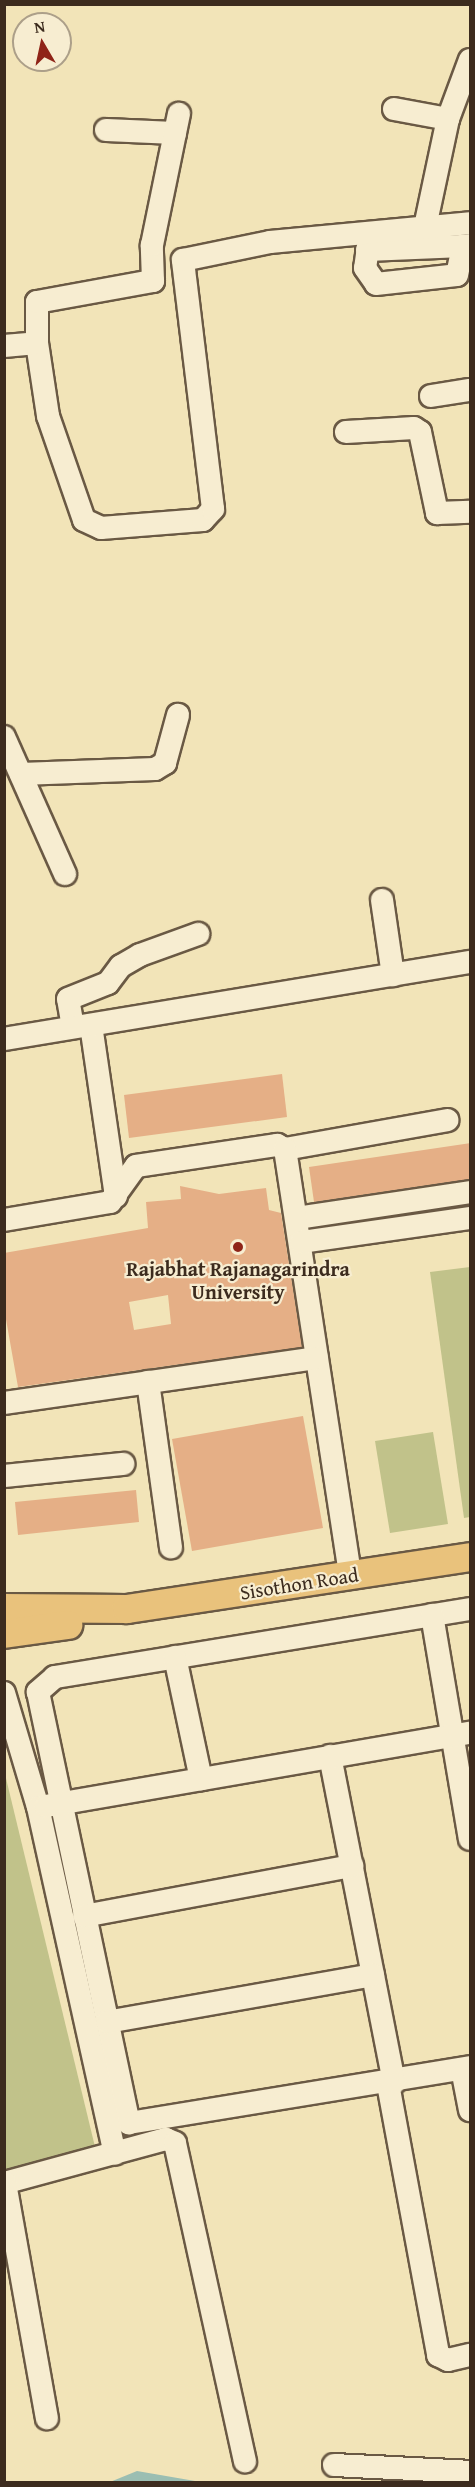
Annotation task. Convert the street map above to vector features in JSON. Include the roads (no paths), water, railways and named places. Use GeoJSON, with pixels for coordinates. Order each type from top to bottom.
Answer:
{"type":"FeatureCollection","features":[{"type":"Feature","properties":{"kind":"main road","name":"Sisothon Road"},"geometry":{"type":"LineString","coordinates":[[4,1608],[127,1609],[471,1557]]}},
{"type":"Feature","properties":{"kind":"main road","name":"Sisothon Road"},"geometry":{"type":"LineString","coordinates":[[4,1634],[103,1621],[127,1609]]}},
{"type":"Feature","properties":{"kind":"street"},"geometry":{"type":"LineString","coordinates":[[425,227],[448,119],[471,60]]}},
{"type":"Feature","properties":{"kind":"street"},"geometry":{"type":"LineString","coordinates":[[394,109],[448,119]]}},
{"type":"Feature","properties":{"kind":"street"},"geometry":{"type":"LineString","coordinates":[[106,130],[177,123],[151,265],[153,281],[148,285],[37,302],[37,343],[48,416],[84,520],[101,528],[212,517],[183,260]]}},
{"type":"Feature","properties":{"kind":"street"},"geometry":{"type":"LineString","coordinates":[[369,242],[425,227],[471,223]]}},
{"type":"Feature","properties":{"kind":"street"},"geometry":{"type":"LineString","coordinates":[[151,265],[270,242],[369,242],[467,246],[457,275],[376,284],[367,274],[369,242]]}},
{"type":"Feature","properties":{"kind":"street"},"geometry":{"type":"LineString","coordinates":[[4,346],[37,343]]}},
{"type":"Feature","properties":{"kind":"street"},"geometry":{"type":"LineString","coordinates":[[431,396],[471,390]]}},
{"type":"Feature","properties":{"kind":"street"},"geometry":{"type":"LineString","coordinates":[[346,432],[414,428],[420,432],[437,513],[471,512]]}},
{"type":"Feature","properties":{"kind":"street"},"geometry":{"type":"LineString","coordinates":[[21,774],[155,769],[165,763],[178,715]]}},
{"type":"Feature","properties":{"kind":"street"},"geometry":{"type":"LineString","coordinates":[[4,737],[65,874]]}},
{"type":"Feature","properties":{"kind":"street"},"geometry":{"type":"LineString","coordinates":[[382,900],[393,975]]}},
{"type":"Feature","properties":{"kind":"street"},"geometry":{"type":"LineString","coordinates":[[117,1197],[82,1026],[68,999],[108,983],[121,966],[140,955],[198,934]]}},
{"type":"Feature","properties":{"kind":"street"},"geometry":{"type":"LineString","coordinates":[[4,1039],[471,962]]}},
{"type":"Feature","properties":{"kind":"street"},"geometry":{"type":"LineString","coordinates":[[117,1197],[124,1176],[136,1166],[277,1145],[285,1149],[447,1120]]}},
{"type":"Feature","properties":{"kind":"street"},"geometry":{"type":"LineString","coordinates":[[285,1149],[350,1575]]}},
{"type":"Feature","properties":{"kind":"street"},"geometry":{"type":"LineString","coordinates":[[297,1218],[471,1192]]}},
{"type":"Feature","properties":{"kind":"street"},"geometry":{"type":"LineString","coordinates":[[4,1220],[117,1197]]}},
{"type":"Feature","properties":{"kind":"street"},"geometry":{"type":"LineString","coordinates":[[301,1242],[471,1218]]}},
{"type":"Feature","properties":{"kind":"street"},"geometry":{"type":"LineString","coordinates":[[4,1403],[317,1358]]}},
{"type":"Feature","properties":{"kind":"street"},"geometry":{"type":"LineString","coordinates":[[148,1382],[171,1547]]}},
{"type":"Feature","properties":{"kind":"street"},"geometry":{"type":"LineString","coordinates":[[4,1476],[123,1464]]}},
{"type":"Feature","properties":{"kind":"street"},"geometry":{"type":"LineString","coordinates":[[115,2154],[49,1805],[41,1717],[41,1686],[55,1677],[471,1609]]}},
{"type":"Feature","properties":{"kind":"street"},"geometry":{"type":"LineString","coordinates":[[432,1616],[462,1734],[471,1839]]}},
{"type":"Feature","properties":{"kind":"street"},"geometry":{"type":"LineString","coordinates":[[175,1658],[201,1779]]}},
{"type":"Feature","properties":{"kind":"street"},"geometry":{"type":"LineString","coordinates":[[4,1693],[49,1805],[84,1916],[129,2123],[391,2084],[466,2068],[471,2110]]}},
{"type":"Feature","properties":{"kind":"street"},"geometry":{"type":"LineString","coordinates":[[49,1805],[462,1734]]}},
{"type":"Feature","properties":{"kind":"street"},"geometry":{"type":"LineString","coordinates":[[330,1756],[373,1975],[438,2355],[448,2360],[471,2355]]}},
{"type":"Feature","properties":{"kind":"street"},"geometry":{"type":"LineString","coordinates":[[84,1916],[352,1866]]}},
{"type":"Feature","properties":{"kind":"street"},"geometry":{"type":"LineString","coordinates":[[107,2022],[373,1975]]}},
{"type":"Feature","properties":{"kind":"street"},"geometry":{"type":"LineString","coordinates":[[47,2418],[5,2183],[165,2139],[179,2151],[245,2461]]}},
{"type":"Feature","properties":{"kind":"street"},"geometry":{"type":"LineString","coordinates":[[334,2465],[471,2472]]}},
{"type":"Feature","properties":{"kind":"water"},"geometry":{"type":"Polygon","coordinates":[[[137,2471],[195,2481],[407,2482],[110,2482],[137,2471]]]}},
{"type":"Feature","properties":{"kind":"place","name":"Rajabhat Rajanagarindra University"},"geometry":{"type":"Point","coordinates":[238,1247]}}]}
